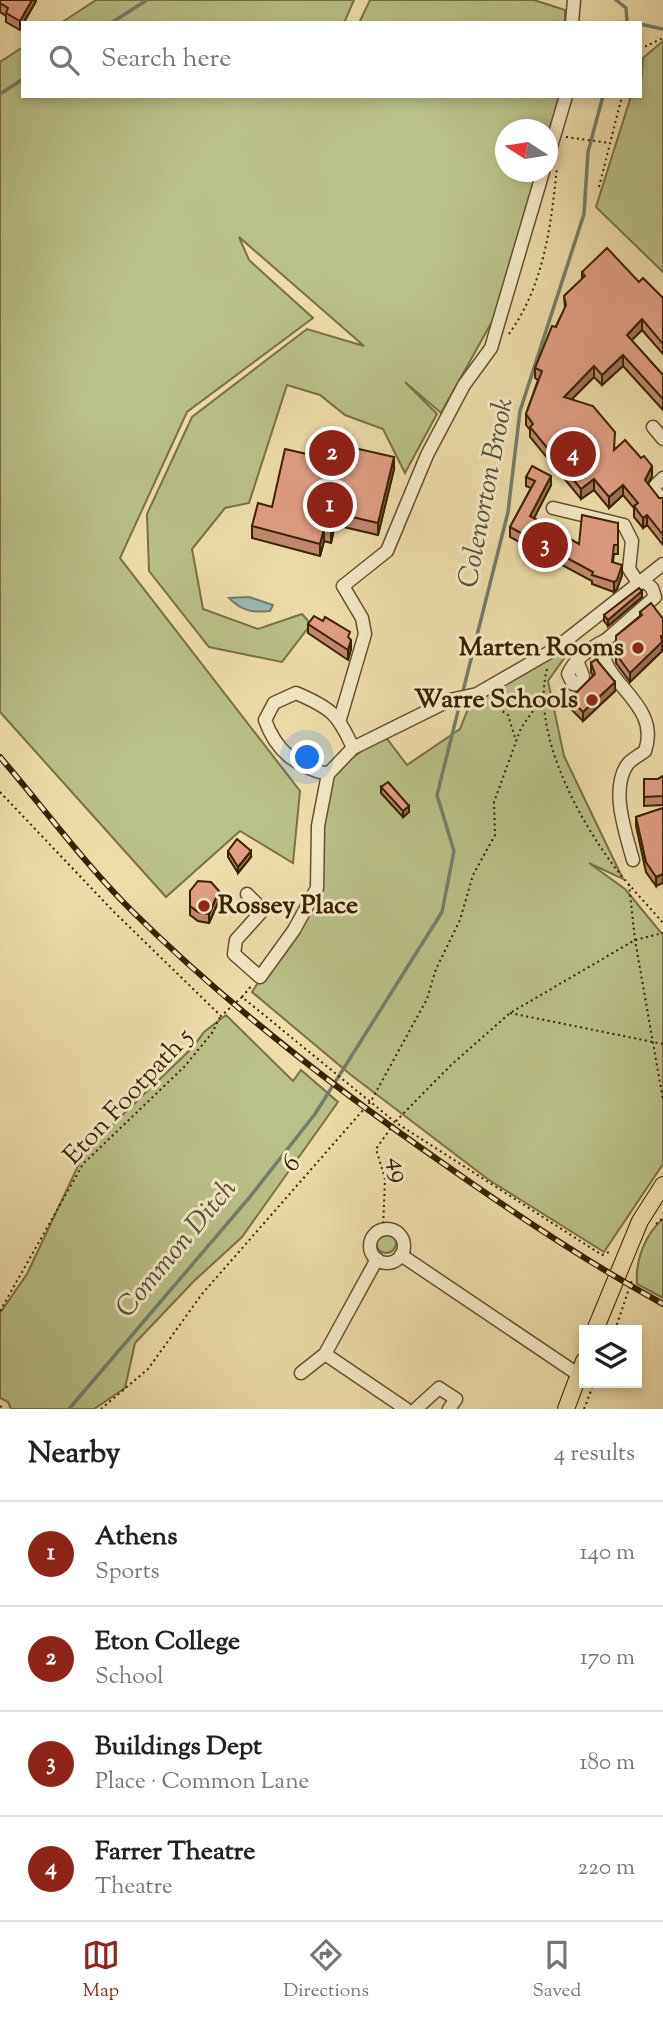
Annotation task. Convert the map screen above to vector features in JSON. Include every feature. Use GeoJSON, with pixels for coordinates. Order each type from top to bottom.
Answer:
{"type":"FeatureCollection","features":[{"type":"Feature","properties":{"kind":"main road"},"geometry":{"type":"LineString","coordinates":[[597,1325],[640,1221],[663,1185]]}},
{"type":"Feature","properties":{"kind":"main road"},"geometry":{"type":"LineString","coordinates":[[566,1409],[579,1376]]}},
{"type":"Feature","properties":{"kind":"street"},"geometry":{"type":"LineString","coordinates":[[572,21],[574,0]]}},
{"type":"Feature","properties":{"kind":"street"},"geometry":{"type":"LineString","coordinates":[[558,133],[566,98]]}},
{"type":"Feature","properties":{"kind":"street"},"geometry":{"type":"LineString","coordinates":[[340,719],[365,634],[362,618],[343,586],[387,551],[427,455],[464,385],[491,348],[540,182]]}},
{"type":"Feature","properties":{"kind":"street"},"geometry":{"type":"LineString","coordinates":[[653,427],[663,439]]}},
{"type":"Feature","properties":{"kind":"street"},"geometry":{"type":"LineString","coordinates":[[663,478],[653,488],[663,501]]}},
{"type":"Feature","properties":{"kind":"street"},"geometry":{"type":"LineString","coordinates":[[553,508],[624,525],[632,541],[629,573],[652,587],[655,597],[606,640],[594,645],[578,663]]}},
{"type":"Feature","properties":{"kind":"street"},"geometry":{"type":"LineString","coordinates":[[247,894],[263,910],[236,940],[234,954],[260,977],[294,930],[317,888],[318,826],[328,774],[353,748],[450,700],[477,694],[555,649],[663,564]]}},
{"type":"Feature","properties":{"kind":"street"},"geometry":{"type":"LineString","coordinates":[[606,640],[602,649],[604,664],[631,694],[644,715],[647,730],[645,751],[625,768],[621,789],[623,820],[633,860]]}},
{"type":"Feature","properties":{"kind":"street"},"geometry":{"type":"LineString","coordinates":[[328,774],[311,770],[291,760],[272,737],[265,720],[274,703],[296,693],[325,706],[340,719],[353,748]]}},
{"type":"Feature","properties":{"kind":"street"},"geometry":{"type":"LineString","coordinates":[[383,1229],[392,1229],[400,1235],[404,1243],[401,1255],[388,1262],[377,1259],[370,1243],[373,1236],[383,1229]]}},
{"type":"Feature","properties":{"kind":"street"},"geometry":{"type":"LineString","coordinates":[[401,1255],[579,1366]]}},
{"type":"Feature","properties":{"kind":"street"},"geometry":{"type":"LineString","coordinates":[[301,1373],[325,1354],[377,1259]]}},
{"type":"Feature","properties":{"kind":"street"},"geometry":{"type":"LineString","coordinates":[[325,1354],[406,1409]]}},
{"type":"Feature","properties":{"kind":"street"},"geometry":{"type":"LineString","coordinates":[[416,1409],[439,1388],[456,1399],[449,1409]]}},
{"type":"Feature","properties":{"kind":"path"},"geometry":{"type":"LineString","coordinates":[[642,48],[663,38]]}},
{"type":"Feature","properties":{"kind":"path"},"geometry":{"type":"LineString","coordinates":[[599,187],[622,98]]}},
{"type":"Feature","properties":{"kind":"path"},"geometry":{"type":"LineString","coordinates":[[566,129],[564,136],[610,144]]}},
{"type":"Feature","properties":{"kind":"path"},"geometry":{"type":"LineString","coordinates":[[546,244],[551,182]]}},
{"type":"Feature","properties":{"kind":"path"},"geometry":{"type":"LineString","coordinates":[[555,649],[546,672],[542,698],[552,746],[571,796],[613,865],[663,923]]}},
{"type":"Feature","properties":{"kind":"path"},"geometry":{"type":"LineString","coordinates":[[477,694],[508,715],[516,742]]}},
{"type":"Feature","properties":{"kind":"path","name":"6"},"geometry":{"type":"LineString","coordinates":[[101,1409],[148,1369],[202,1294],[371,1101],[427,999],[436,969],[460,920],[473,876],[495,835],[495,802],[521,728],[542,698]]}},
{"type":"Feature","properties":{"kind":"path"},"geometry":{"type":"LineString","coordinates":[[0,792],[114,912],[221,1016]]}},
{"type":"Feature","properties":{"kind":"path"},"geometry":{"type":"LineString","coordinates":[[629,883],[635,940],[663,1100]]}},
{"type":"Feature","properties":{"kind":"path"},"geometry":{"type":"LineString","coordinates":[[395,1122],[451,1065],[510,1013],[635,940],[663,933]]}},
{"type":"Feature","properties":{"kind":"path"},"geometry":{"type":"LineString","coordinates":[[260,977],[242,997],[395,1122],[602,1255],[611,1252],[617,1242]]}},
{"type":"Feature","properties":{"kind":"path","name":"Eton Footpath 5"},"geometry":{"type":"LineString","coordinates":[[0,1311],[83,1164],[185,1066],[212,1033],[221,1016],[242,997]]}},
{"type":"Feature","properties":{"kind":"path"},"geometry":{"type":"LineString","coordinates":[[510,1013],[663,1044]]}},
{"type":"Feature","properties":{"kind":"path","name":"49"},"geometry":{"type":"LineString","coordinates":[[383,1229],[385,1180],[376,1149],[395,1122]]}},
{"type":"Feature","properties":{"kind":"path"},"geometry":{"type":"LineString","coordinates":[[640,1221],[652,1227],[663,1218]]}},
{"type":"Feature","properties":{"kind":"path"},"geometry":{"type":"LineString","coordinates":[[584,1409],[592,1388]]}},
{"type":"Feature","properties":{"kind":"path"},"geometry":{"type":"LineString","coordinates":[[0,1406],[5,1409]]}},
{"type":"Feature","properties":{"kind":"green space"},"geometry":{"type":"Polygon","coordinates":[[[96,0],[354,0],[345,21],[64,21],[96,0]]]}},
{"type":"Feature","properties":{"kind":"green space"},"geometry":{"type":"Polygon","coordinates":[[[370,0],[534,0],[565,10],[565,21],[360,21],[370,0]]]}},
{"type":"Feature","properties":{"kind":"green space"},"geometry":{"type":"Polygon","coordinates":[[[663,41],[663,272],[596,207],[630,98],[642,98],[643,58],[663,41]]]}},
{"type":"Feature","properties":{"kind":"green space"},"geometry":{"type":"Polygon","coordinates":[[[21,48],[21,98],[558,98],[553,119],[495,119],[495,182],[534,182],[494,318],[441,413],[405,382],[437,414],[405,473],[383,429],[345,415],[320,395],[287,385],[249,503],[225,508],[192,549],[203,609],[258,629],[302,614],[311,624],[282,662],[209,647],[149,571],[147,514],[192,417],[307,329],[364,346],[239,237],[249,260],[313,318],[187,412],[120,558],[300,791],[293,863],[240,831],[166,897],[0,712],[0,62],[21,48]]]}},
{"type":"Feature","properties":{"kind":"green space"},"geometry":{"type":"Polygon","coordinates":[[[569,644],[570,650],[548,681],[564,756],[623,879],[589,863],[625,889],[663,935],[663,1164],[604,1252],[489,1180],[351,1075],[252,992],[317,892],[320,842],[332,779],[349,760],[384,735],[407,765],[460,729],[471,701],[569,644]]]}},
{"type":"Feature","properties":{"kind":"green space"},"geometry":{"type":"Polygon","coordinates":[[[226,1015],[293,1081],[301,1070],[338,1102],[242,1237],[194,1281],[135,1343],[125,1388],[94,1409],[11,1409],[8,1402],[0,1398],[0,1313],[27,1274],[85,1151],[193,1047],[204,1032],[226,1015]]]}},
{"type":"Feature","properties":{"kind":"green space"},"geometry":{"type":"Polygon","coordinates":[[[663,1219],[663,1298],[637,1284],[637,1275],[646,1240],[663,1219]]]}},
{"type":"Feature","properties":{"kind":"green space"},"geometry":{"type":"Polygon","coordinates":[[[386,1233],[393,1236],[396,1243],[393,1250],[386,1253],[379,1250],[376,1243],[379,1236],[386,1233]]]}},
{"type":"Feature","properties":{"kind":"water"},"geometry":{"type":"Polygon","coordinates":[[[249,597],[273,605],[270,611],[253,611],[238,606],[229,598],[249,597]]]}},
{"type":"Feature","properties":{"kind":"building"},"geometry":{"type":"Polygon","coordinates":[[[0,0],[32,0],[20,21],[6,13],[8,8],[0,3],[0,0]]]}},
{"type":"Feature","properties":{"kind":"building"},"geometry":{"type":"Polygon","coordinates":[[[607,248],[639,282],[643,278],[663,298],[663,344],[642,319],[627,335],[663,375],[663,399],[623,355],[602,375],[594,366],[564,397],[593,406],[615,432],[614,450],[625,440],[652,466],[645,480],[659,498],[663,498],[663,535],[647,515],[643,518],[634,506],[638,503],[623,485],[609,497],[594,479],[581,489],[530,427],[533,424],[526,414],[542,371],[535,368],[552,326],[556,327],[566,305],[564,296],[585,276],[582,272],[607,248]]]}},
{"type":"Feature","properties":{"kind":"building"},"geometry":{"type":"Polygon","coordinates":[[[350,447],[394,457],[378,523],[335,513],[331,531],[324,529],[320,544],[252,526],[258,503],[272,507],[285,449],[346,463],[350,447]]]}},
{"type":"Feature","properties":{"kind":"building"},"geometry":{"type":"Polygon","coordinates":[[[532,466],[551,476],[530,516],[579,544],[582,515],[618,523],[618,545],[614,545],[612,562],[622,565],[617,580],[614,582],[592,575],[593,572],[510,527],[535,481],[526,477],[532,466]]]}},
{"type":"Feature","properties":{"kind":"building"},"geometry":{"type":"Polygon","coordinates":[[[639,588],[642,591],[608,620],[604,615],[639,588]]]}},
{"type":"Feature","properties":{"kind":"building","name":"Marten Rooms"},"geometry":{"type":"Polygon","coordinates":[[[651,603],[663,619],[662,642],[630,673],[616,654],[616,636],[642,615],[640,612],[651,603]]]}},
{"type":"Feature","properties":{"kind":"building"},"geometry":{"type":"Polygon","coordinates":[[[314,616],[323,621],[325,617],[350,632],[348,650],[308,624],[314,616]]]}},
{"type":"Feature","properties":{"kind":"building"},"geometry":{"type":"Polygon","coordinates":[[[596,659],[615,682],[583,712],[570,699],[595,674],[591,663],[596,659]]]}},
{"type":"Feature","properties":{"kind":"building"},"geometry":{"type":"Polygon","coordinates":[[[663,776],[663,796],[644,797],[644,779],[658,779],[663,776]]]}},
{"type":"Feature","properties":{"kind":"building"},"geometry":{"type":"Polygon","coordinates":[[[388,782],[409,806],[403,811],[381,787],[388,782]]]}},
{"type":"Feature","properties":{"kind":"building"},"geometry":{"type":"Polygon","coordinates":[[[663,808],[663,874],[656,877],[646,862],[636,817],[663,808]]]}},
{"type":"Feature","properties":{"kind":"building"},"geometry":{"type":"Polygon","coordinates":[[[237,839],[251,851],[238,867],[228,851],[237,839]]]}},
{"type":"Feature","properties":{"kind":"building","name":"Rossey Place"},"geometry":{"type":"Polygon","coordinates":[[[198,881],[211,882],[219,891],[209,914],[198,912],[190,906],[190,891],[198,881]]]}},
{"type":"Feature","properties":{"kind":"waterway"},"geometry":{"type":"LineString","coordinates":[[114,21],[147,0]]}},
{"type":"Feature","properties":{"kind":"waterway"},"geometry":{"type":"LineString","coordinates":[[616,0],[626,8],[627,21]]}},
{"type":"Feature","properties":{"kind":"waterway","name":"Colenorton Brook"},"geometry":{"type":"LineString","coordinates":[[642,24],[663,29]]}},
{"type":"Feature","properties":{"kind":"waterway"},"geometry":{"type":"LineString","coordinates":[[0,94],[21,80]]}},
{"type":"Feature","properties":{"kind":"waterway","name":"Colenorton Brook"},"geometry":{"type":"LineString","coordinates":[[462,695],[508,512],[520,411],[584,214],[588,152],[602,98]]}},
{"type":"Feature","properties":{"kind":"waterway","name":"Colenorton Brook"},"geometry":{"type":"LineString","coordinates":[[69,1409],[249,1198],[315,1114],[442,912],[454,851],[437,795],[460,703]]}},
{"type":"Feature","properties":{"kind":"railway"},"geometry":{"type":"LineString","coordinates":[[0,757],[80,854],[131,910],[243,1012],[362,1105],[471,1183],[579,1254],[663,1304]]}},
{"type":"Feature","properties":{"kind":"place","name":"Eton College"},"geometry":{"type":"Point","coordinates":[332,453]}},
{"type":"Feature","properties":{"kind":"place","name":"Farrer Theatre"},"geometry":{"type":"Point","coordinates":[573,454]}},
{"type":"Feature","properties":{"kind":"place","name":"Athens"},"geometry":{"type":"Point","coordinates":[330,505]}},
{"type":"Feature","properties":{"kind":"place","name":"Buildings Dept"},"geometry":{"type":"Point","coordinates":[545,545]}},
{"type":"Feature","properties":{"kind":"place","name":"Marten Rooms"},"geometry":{"type":"Point","coordinates":[638,648]}},
{"type":"Feature","properties":{"kind":"place","name":"Warre Schools"},"geometry":{"type":"Point","coordinates":[592,700]}},
{"type":"Feature","properties":{"kind":"place","name":"Rossey Place"},"geometry":{"type":"Point","coordinates":[204,906]}},
{"type":"Feature","properties":{"kind":"water label","name":"Common Ditch"},"geometry":{"type":"Point","coordinates":[177,1249]}}]}
